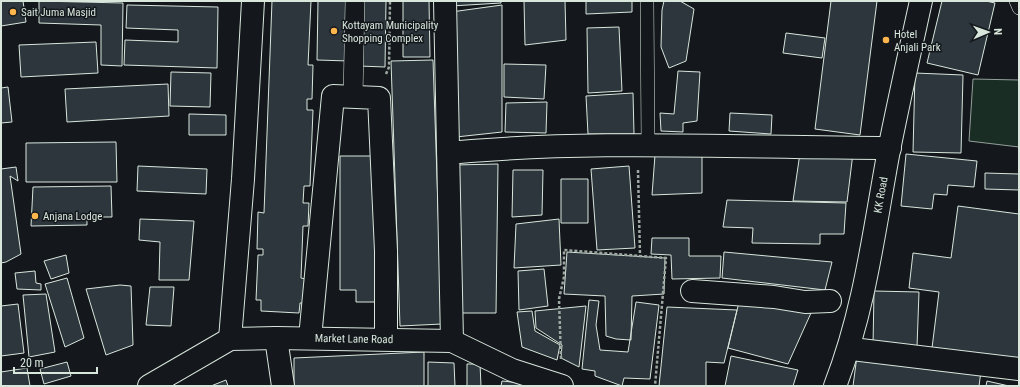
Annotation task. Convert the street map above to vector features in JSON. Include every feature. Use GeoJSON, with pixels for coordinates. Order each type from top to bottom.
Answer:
{"type":"FeatureCollection","features":[{"type":"Feature","properties":{"kind":"street"},"geometry":{"type":"LineString","coordinates":[[230,339],[243,179],[252,1]]}},
{"type":"Feature","properties":{"kind":"street"},"geometry":{"type":"LineString","coordinates":[[353,97],[355,1]]}},
{"type":"Feature","properties":{"kind":"street"},"geometry":{"type":"LineString","coordinates":[[446,1],[452,341]]}},
{"type":"Feature","properties":{"kind":"street","name":"KK Road"},"geometry":{"type":"LineString","coordinates":[[835,386],[845,360],[865,289],[890,148],[921,1]]}},
{"type":"Feature","properties":{"kind":"street"},"geometry":{"type":"LineString","coordinates":[[310,338],[333,96],[379,98],[386,252],[386,339]]}},
{"type":"Feature","properties":{"kind":"street"},"geometry":{"type":"LineString","coordinates":[[448,153],[502,148],[643,145],[890,148]]}},
{"type":"Feature","properties":{"kind":"street"},"geometry":{"type":"LineString","coordinates":[[692,291],[774,296],[805,302],[830,301]]}},
{"type":"Feature","properties":{"kind":"street"},"geometry":{"type":"LineString","coordinates":[[276,338],[283,386]]}},
{"type":"Feature","properties":{"kind":"street","name":"Market Lane Road"},"geometry":{"type":"LineString","coordinates":[[149,386],[230,339],[276,338],[452,341],[512,370],[562,386]]}},
{"type":"Feature","properties":{"kind":"street"},"geometry":{"type":"LineString","coordinates":[[852,349],[1019,369]]}},
{"type":"Feature","properties":{"kind":"lane"},"geometry":{"type":"LineString","coordinates":[[643,145],[647,1]]}},
{"type":"Feature","properties":{"kind":"lane"},"geometry":{"type":"LineString","coordinates":[[1016,1],[1019,8]]}},
{"type":"Feature","properties":{"kind":"path"},"geometry":{"type":"LineString","coordinates":[[379,98],[388,67],[390,1]]}},
{"type":"Feature","properties":{"kind":"path"},"geometry":{"type":"LineString","coordinates":[[640,256],[643,145]]}},
{"type":"Feature","properties":{"kind":"path"},"geometry":{"type":"LineString","coordinates":[[562,386],[559,300],[564,277],[564,250],[666,258],[655,386]]}},
{"type":"Feature","properties":{"kind":"green space"},"geometry":{"type":"Polygon","coordinates":[[[973,79],[1019,80],[1019,147],[969,141],[973,79]]]}},
{"type":"Feature","properties":{"kind":"building","name":"Sait Juma Masjid"},"geometry":{"type":"Polygon","coordinates":[[[1,1],[23,1],[26,22],[1,26],[1,1]]]}},
{"type":"Feature","properties":{"kind":"building"},"geometry":{"type":"Polygon","coordinates":[[[39,1],[123,3],[122,66],[101,65],[101,25],[39,23],[39,1]]]}},
{"type":"Feature","properties":{"kind":"building"},"geometry":{"type":"Polygon","coordinates":[[[272,1],[311,1],[308,65],[313,65],[312,99],[307,99],[307,110],[313,110],[310,186],[304,186],[303,203],[309,203],[308,226],[303,226],[301,278],[306,279],[305,303],[300,303],[299,313],[261,311],[261,300],[256,300],[258,255],[263,255],[263,249],[257,249],[258,212],[264,213],[272,1]]]}},
{"type":"Feature","properties":{"kind":"building","name":"Kottayam Municipality Shopping Complex"},"geometry":{"type":"Polygon","coordinates":[[[318,1],[350,1],[349,61],[317,60],[318,1]]]}},
{"type":"Feature","properties":{"kind":"building","name":"Kottayam Municipality Shopping Complex"},"geometry":{"type":"Polygon","coordinates":[[[360,1],[386,1],[385,67],[359,66],[360,1]]]}},
{"type":"Feature","properties":{"kind":"building"},"geometry":{"type":"Polygon","coordinates":[[[403,1],[429,1],[430,57],[403,57],[403,1]]]}},
{"type":"Feature","properties":{"kind":"building"},"geometry":{"type":"Polygon","coordinates":[[[450,1],[501,1],[501,3],[451,6],[450,1]]]}},
{"type":"Feature","properties":{"kind":"building"},"geometry":{"type":"Polygon","coordinates":[[[524,1],[565,1],[566,40],[525,45],[524,1]]]}},
{"type":"Feature","properties":{"kind":"building"},"geometry":{"type":"Polygon","coordinates":[[[586,1],[632,1],[632,12],[586,14],[586,1]]]}},
{"type":"Feature","properties":{"kind":"building"},"geometry":{"type":"Polygon","coordinates":[[[664,1],[680,1],[694,9],[686,61],[669,68],[661,47],[662,10],[664,1]]]}},
{"type":"Feature","properties":{"kind":"building"},"geometry":{"type":"Polygon","coordinates":[[[831,1],[877,1],[860,135],[815,129],[831,1]]]}},
{"type":"Feature","properties":{"kind":"building"},"geometry":{"type":"Polygon","coordinates":[[[942,1],[986,1],[995,3],[978,75],[927,63],[942,1]]]}},
{"type":"Feature","properties":{"kind":"building"},"geometry":{"type":"Polygon","coordinates":[[[127,5],[218,7],[217,68],[124,65],[125,40],[178,42],[178,30],[126,28],[127,5]]]}},
{"type":"Feature","properties":{"kind":"building"},"geometry":{"type":"Polygon","coordinates":[[[502,5],[502,132],[456,137],[451,12],[502,5]]]}},
{"type":"Feature","properties":{"kind":"building"},"geometry":{"type":"Polygon","coordinates":[[[619,27],[622,91],[588,93],[587,28],[619,27]]]}},
{"type":"Feature","properties":{"kind":"building"},"geometry":{"type":"Polygon","coordinates":[[[786,33],[825,38],[822,58],[783,53],[786,33]]]}},
{"type":"Feature","properties":{"kind":"building"},"geometry":{"type":"Polygon","coordinates":[[[96,42],[98,73],[21,77],[19,45],[96,42]]]}},
{"type":"Feature","properties":{"kind":"building"},"geometry":{"type":"Polygon","coordinates":[[[433,60],[442,324],[400,326],[391,61],[433,60]]]}},
{"type":"Feature","properties":{"kind":"building"},"geometry":{"type":"Polygon","coordinates":[[[504,64],[546,65],[544,99],[504,97],[504,64]]]}},
{"type":"Feature","properties":{"kind":"building"},"geometry":{"type":"Polygon","coordinates":[[[678,71],[700,72],[697,121],[683,123],[683,132],[661,131],[660,113],[674,114],[678,71]]]}},
{"type":"Feature","properties":{"kind":"building"},"geometry":{"type":"Polygon","coordinates":[[[171,72],[211,73],[210,107],[170,106],[171,72]]]}},
{"type":"Feature","properties":{"kind":"building"},"geometry":{"type":"Polygon","coordinates":[[[915,73],[963,75],[961,153],[913,152],[915,73]]]}},
{"type":"Feature","properties":{"kind":"building"},"geometry":{"type":"Polygon","coordinates":[[[168,84],[169,116],[67,122],[65,89],[168,84]]]}},
{"type":"Feature","properties":{"kind":"building"},"geometry":{"type":"Polygon","coordinates":[[[8,87],[12,122],[1,123],[1,88],[8,87]]]}},
{"type":"Feature","properties":{"kind":"building"},"geometry":{"type":"Polygon","coordinates":[[[633,93],[634,134],[588,134],[586,96],[633,93]]]}},
{"type":"Feature","properties":{"kind":"building"},"geometry":{"type":"Polygon","coordinates":[[[547,102],[546,133],[505,132],[506,103],[547,102]]]}},
{"type":"Feature","properties":{"kind":"building"},"geometry":{"type":"Polygon","coordinates":[[[730,113],[772,115],[771,134],[729,131],[730,113]]]}},
{"type":"Feature","properties":{"kind":"building"},"geometry":{"type":"Polygon","coordinates":[[[189,114],[226,115],[226,135],[189,135],[189,114]]]}},
{"type":"Feature","properties":{"kind":"building"},"geometry":{"type":"Polygon","coordinates":[[[116,142],[117,182],[26,182],[26,143],[116,142]]]}},
{"type":"Feature","properties":{"kind":"building"},"geometry":{"type":"Polygon","coordinates":[[[702,153],[702,193],[652,195],[655,155],[702,153]]]}},
{"type":"Feature","properties":{"kind":"building"},"geometry":{"type":"Polygon","coordinates":[[[800,153],[853,153],[847,202],[793,201],[800,153]]]}},
{"type":"Feature","properties":{"kind":"building"},"geometry":{"type":"Polygon","coordinates":[[[906,154],[977,161],[974,187],[948,185],[947,195],[934,194],[932,209],[901,206],[906,154]]]}},
{"type":"Feature","properties":{"kind":"building"},"geometry":{"type":"Polygon","coordinates":[[[340,156],[375,156],[375,302],[356,302],[356,290],[340,290],[340,156]]]}},
{"type":"Feature","properties":{"kind":"building"},"geometry":{"type":"Polygon","coordinates":[[[498,164],[496,313],[454,313],[454,165],[498,164]]]}},
{"type":"Feature","properties":{"kind":"building"},"geometry":{"type":"Polygon","coordinates":[[[138,166],[207,169],[206,194],[137,191],[138,166]]]}},
{"type":"Feature","properties":{"kind":"building"},"geometry":{"type":"Polygon","coordinates":[[[629,166],[635,248],[597,250],[591,169],[629,166]]]}},
{"type":"Feature","properties":{"kind":"building"},"geometry":{"type":"Polygon","coordinates":[[[16,167],[18,181],[10,176],[21,254],[1,263],[1,169],[16,167]]]}},
{"type":"Feature","properties":{"kind":"building"},"geometry":{"type":"Polygon","coordinates":[[[513,170],[543,170],[542,215],[512,217],[513,170]]]}},
{"type":"Feature","properties":{"kind":"building"},"geometry":{"type":"Polygon","coordinates":[[[985,173],[1019,174],[1019,190],[985,189],[985,173]]]}},
{"type":"Feature","properties":{"kind":"building"},"geometry":{"type":"Polygon","coordinates":[[[561,179],[588,179],[588,223],[561,223],[561,179]]]}},
{"type":"Feature","properties":{"kind":"building"},"geometry":{"type":"Polygon","coordinates":[[[111,186],[112,217],[87,217],[87,225],[31,226],[33,187],[111,186]]]}},
{"type":"Feature","properties":{"kind":"building"},"geometry":{"type":"Polygon","coordinates":[[[727,200],[846,203],[844,234],[820,234],[820,244],[752,243],[753,228],[723,227],[727,200]]]}},
{"type":"Feature","properties":{"kind":"building"},"geometry":{"type":"Polygon","coordinates":[[[958,206],[1019,214],[1019,359],[932,348],[939,292],[909,288],[913,253],[951,258],[958,206]]]}},
{"type":"Feature","properties":{"kind":"building"},"geometry":{"type":"Polygon","coordinates":[[[140,219],[194,221],[189,280],[159,280],[160,242],[139,240],[140,219]]]}},
{"type":"Feature","properties":{"kind":"building"},"geometry":{"type":"Polygon","coordinates":[[[559,219],[561,265],[514,268],[516,224],[559,219]]]}},
{"type":"Feature","properties":{"kind":"building"},"geometry":{"type":"Polygon","coordinates":[[[652,238],[689,238],[689,256],[721,256],[720,278],[672,279],[671,255],[651,254],[652,238]]]}},
{"type":"Feature","properties":{"kind":"building"},"geometry":{"type":"Polygon","coordinates":[[[567,252],[665,258],[664,294],[632,296],[631,340],[616,339],[606,336],[605,296],[564,294],[567,252]]]}},
{"type":"Feature","properties":{"kind":"building"},"geometry":{"type":"Polygon","coordinates":[[[724,252],[832,262],[825,290],[722,278],[724,252]]]}},
{"type":"Feature","properties":{"kind":"building"},"geometry":{"type":"Polygon","coordinates":[[[66,255],[69,273],[51,279],[44,261],[66,255]]]}},
{"type":"Feature","properties":{"kind":"building"},"geometry":{"type":"Polygon","coordinates":[[[544,269],[548,306],[519,310],[518,271],[544,269]]]}},
{"type":"Feature","properties":{"kind":"building"},"geometry":{"type":"Polygon","coordinates":[[[35,271],[36,283],[41,284],[41,290],[17,289],[15,273],[35,271]]]}},
{"type":"Feature","properties":{"kind":"building"},"geometry":{"type":"Polygon","coordinates":[[[67,278],[84,338],[65,347],[45,284],[67,278]]]}},
{"type":"Feature","properties":{"kind":"building"},"geometry":{"type":"Polygon","coordinates":[[[120,285],[131,286],[133,345],[106,355],[86,289],[120,285]]]}},
{"type":"Feature","properties":{"kind":"building"},"geometry":{"type":"Polygon","coordinates":[[[150,287],[174,287],[171,326],[146,325],[150,287]]]}},
{"type":"Feature","properties":{"kind":"building"},"geometry":{"type":"Polygon","coordinates":[[[874,291],[919,292],[917,347],[873,346],[874,291]]]}},
{"type":"Feature","properties":{"kind":"building"},"geometry":{"type":"Polygon","coordinates":[[[46,294],[55,352],[29,357],[23,295],[46,294]]]}},
{"type":"Feature","properties":{"kind":"building"},"geometry":{"type":"Polygon","coordinates":[[[589,300],[599,301],[596,325],[600,350],[628,352],[636,302],[659,305],[650,379],[624,378],[622,386],[595,376],[595,371],[582,369],[589,300]]]}},
{"type":"Feature","properties":{"kind":"building"},"geometry":{"type":"Polygon","coordinates":[[[739,302],[811,313],[788,364],[728,348],[739,302]]]}},
{"type":"Feature","properties":{"kind":"building"},"geometry":{"type":"Polygon","coordinates":[[[18,304],[24,353],[1,356],[1,306],[18,304]]]}},
{"type":"Feature","properties":{"kind":"building"},"geometry":{"type":"Polygon","coordinates":[[[586,306],[579,367],[561,358],[562,345],[536,328],[535,311],[586,306]]]}},
{"type":"Feature","properties":{"kind":"building"},"geometry":{"type":"Polygon","coordinates":[[[667,307],[737,310],[724,363],[706,362],[706,386],[659,386],[667,307]]]}},
{"type":"Feature","properties":{"kind":"building"},"geometry":{"type":"Polygon","coordinates":[[[532,311],[535,331],[560,345],[557,360],[522,347],[517,312],[532,311]]]}},
{"type":"Feature","properties":{"kind":"building"},"geometry":{"type":"Polygon","coordinates":[[[424,352],[424,386],[294,386],[294,358],[424,352]]]}},
{"type":"Feature","properties":{"kind":"building"},"geometry":{"type":"Polygon","coordinates":[[[731,356],[798,370],[793,386],[725,386],[731,356]]]}},
{"type":"Feature","properties":{"kind":"building"},"geometry":{"type":"Polygon","coordinates":[[[857,356],[981,371],[979,386],[853,386],[857,356]]]}},
{"type":"Feature","properties":{"kind":"building"},"geometry":{"type":"Polygon","coordinates":[[[67,362],[71,376],[44,384],[40,369],[67,362]]]}},
{"type":"Feature","properties":{"kind":"building"},"geometry":{"type":"Polygon","coordinates":[[[428,362],[454,363],[455,386],[428,386],[428,362]]]}},
{"type":"Feature","properties":{"kind":"building"},"geometry":{"type":"Polygon","coordinates":[[[467,364],[480,364],[481,386],[467,386],[467,364]]]}},
{"type":"Feature","properties":{"kind":"building"},"geometry":{"type":"Polygon","coordinates":[[[27,368],[30,386],[1,386],[1,372],[27,368]]]}},
{"type":"Feature","properties":{"kind":"building"},"geometry":{"type":"Polygon","coordinates":[[[226,380],[228,386],[211,386],[226,380]]]}},
{"type":"Feature","properties":{"kind":"building"},"geometry":{"type":"Polygon","coordinates":[[[502,381],[532,384],[532,386],[501,386],[502,381]]]}},
{"type":"Feature","properties":{"kind":"building"},"geometry":{"type":"Polygon","coordinates":[[[987,381],[1009,386],[986,386],[987,381]]]}},
{"type":"Feature","properties":{"kind":"place","name":"Sait Juma Masjid"},"geometry":{"type":"Point","coordinates":[13,12]}},
{"type":"Feature","properties":{"kind":"place","name":"Kottayam Municipality Shopping Complex"},"geometry":{"type":"Point","coordinates":[334,31]}},
{"type":"Feature","properties":{"kind":"place","name":"Hotel Anjali Park"},"geometry":{"type":"Point","coordinates":[886,40]}},
{"type":"Feature","properties":{"kind":"place","name":"Anjana Lodge"},"geometry":{"type":"Point","coordinates":[35,216]}}]}
